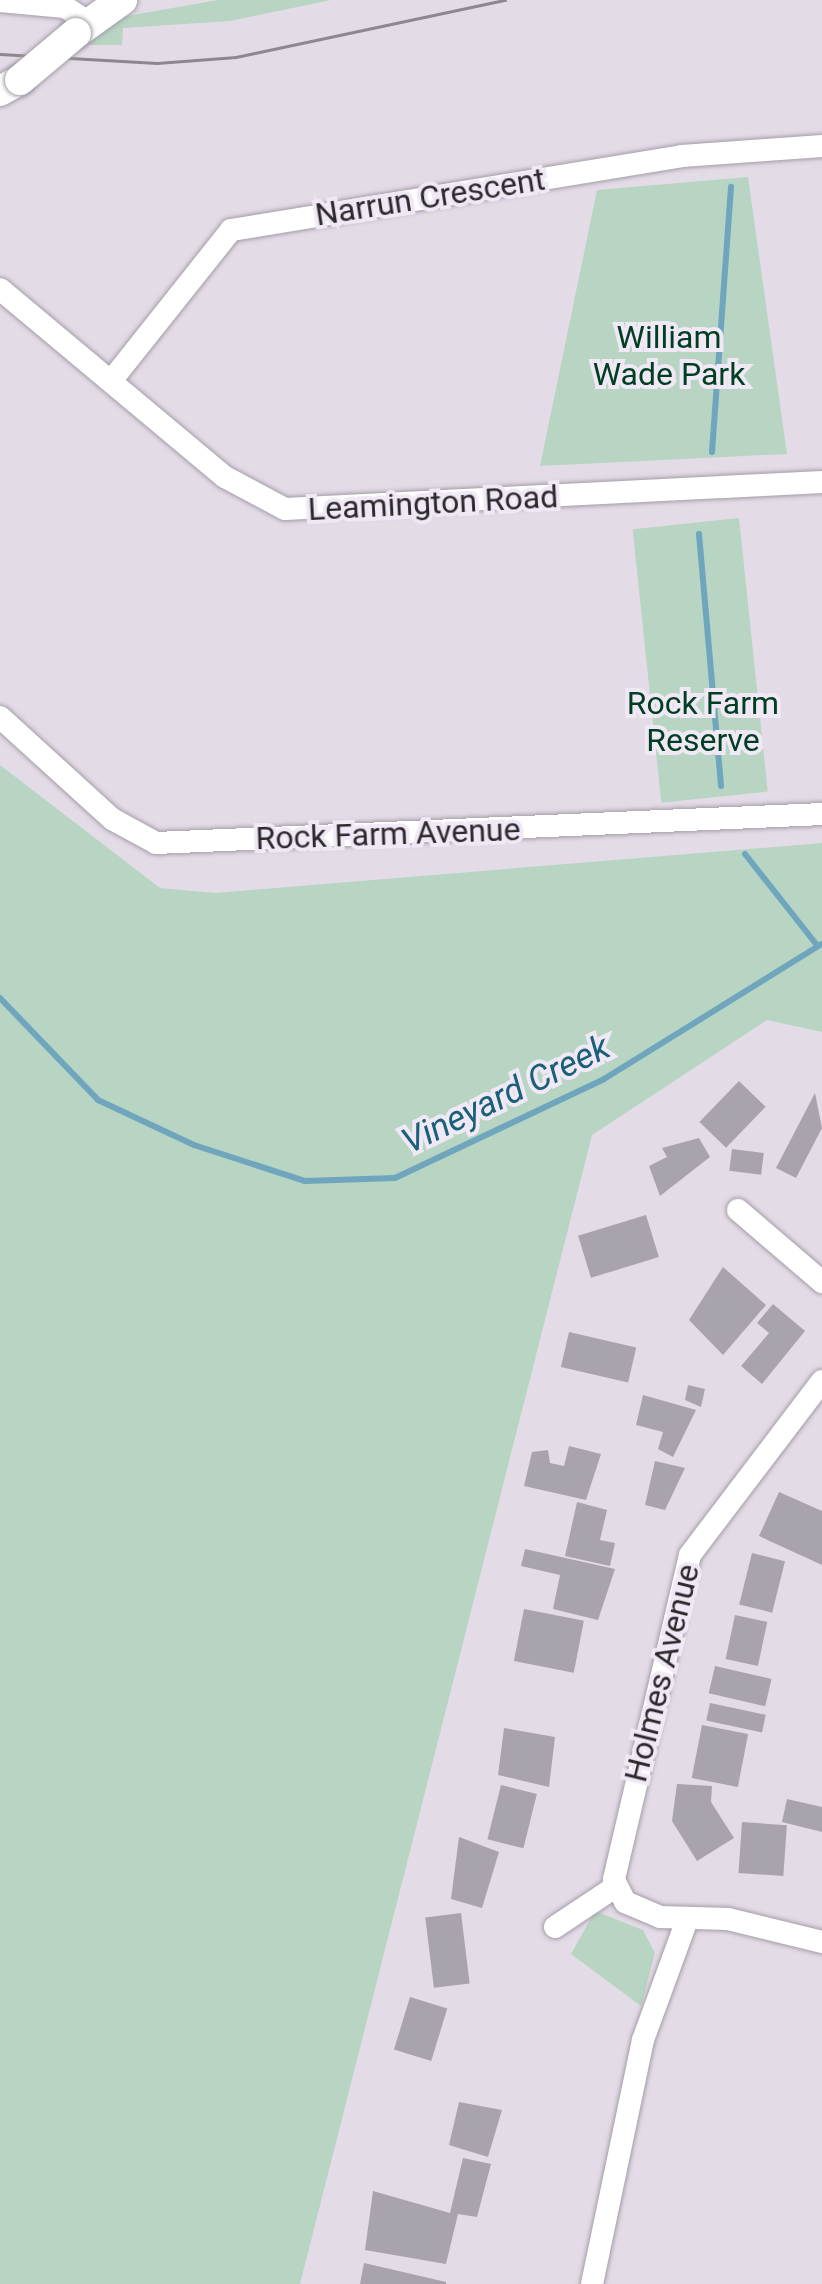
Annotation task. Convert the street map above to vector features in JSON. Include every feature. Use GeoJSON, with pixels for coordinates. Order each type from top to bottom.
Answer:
{"type":"FeatureCollection","features":[{"type":"Feature","properties":{"kind":"main road"},"geometry":{"type":"LineString","coordinates":[[10,85],[122,0]]}},
{"type":"Feature","properties":{"kind":"street"},"geometry":{"type":"LineString","coordinates":[[0,1],[65,7],[82,28]]}},
{"type":"Feature","properties":{"kind":"street","name":"Narrun Crescent"},"geometry":{"type":"LineString","coordinates":[[110,381],[218,240],[238,228],[682,156],[822,146]]}},
{"type":"Feature","properties":{"kind":"street","name":"Leamington Road"},"geometry":{"type":"LineString","coordinates":[[0,289],[225,477],[285,508],[822,482]]}},
{"type":"Feature","properties":{"kind":"street","name":"Rock Farm Avenue"},"geometry":{"type":"LineString","coordinates":[[0,718],[112,819],[156,843],[822,814]]}},
{"type":"Feature","properties":{"kind":"street"},"geometry":{"type":"LineString","coordinates":[[738,1210],[822,1282]]}},
{"type":"Feature","properties":{"kind":"street","name":"Holmes Avenue"},"geometry":{"type":"LineString","coordinates":[[614,1887],[690,1555],[822,1381]]}},
{"type":"Feature","properties":{"kind":"street"},"geometry":{"type":"LineString","coordinates":[[555,1927],[614,1887],[633,1907],[687,1920],[728,1919],[822,1942]]}},
{"type":"Feature","properties":{"kind":"street"},"geometry":{"type":"LineString","coordinates":[[592,2284],[640,2050],[687,1920]]}},
{"type":"Feature","properties":{"kind":"green space"},"geometry":{"type":"Polygon","coordinates":[[[218,0],[331,0],[230,21],[123,28],[122,45],[87,45],[121,17],[218,0]]]}},
{"type":"Feature","properties":{"kind":"green space","name":"William Wade Park"},"geometry":{"type":"Polygon","coordinates":[[[748,177],[787,454],[540,466],[597,190],[748,177]]]}},
{"type":"Feature","properties":{"kind":"green space","name":"Rock Farm Reserve"},"geometry":{"type":"Polygon","coordinates":[[[739,518],[768,791],[661,803],[633,529],[739,518]]]}},
{"type":"Feature","properties":{"kind":"green space"},"geometry":{"type":"Polygon","coordinates":[[[0,765],[160,888],[215,893],[822,843],[822,1032],[767,1020],[592,1135],[300,2284],[0,2284],[0,765]]]}},
{"type":"Feature","properties":{"kind":"green space"},"geometry":{"type":"Polygon","coordinates":[[[595,1911],[643,1930],[655,1953],[641,2006],[571,1954],[595,1911]]]}},
{"type":"Feature","properties":{"kind":"building"},"geometry":{"type":"Polygon","coordinates":[[[739,1081],[766,1107],[726,1148],[699,1122],[739,1081]]]}},
{"type":"Feature","properties":{"kind":"building"},"geometry":{"type":"Polygon","coordinates":[[[815,1093],[822,1128],[796,1178],[776,1168],[815,1093]]]}},
{"type":"Feature","properties":{"kind":"building"},"geometry":{"type":"Polygon","coordinates":[[[699,1138],[710,1157],[660,1196],[649,1166],[667,1157],[662,1148],[699,1138]]]}},
{"type":"Feature","properties":{"kind":"building"},"geometry":{"type":"Polygon","coordinates":[[[732,1149],[764,1153],[761,1175],[729,1171],[732,1149]]]}},
{"type":"Feature","properties":{"kind":"building"},"geometry":{"type":"Polygon","coordinates":[[[646,1215],[659,1257],[591,1278],[578,1236],[646,1215]]]}},
{"type":"Feature","properties":{"kind":"building"},"geometry":{"type":"Polygon","coordinates":[[[723,1267],[766,1305],[723,1355],[689,1320],[723,1267]]]}},
{"type":"Feature","properties":{"kind":"building"},"geometry":{"type":"Polygon","coordinates":[[[773,1304],[805,1331],[762,1384],[741,1366],[769,1333],[757,1323],[773,1304]]]}},
{"type":"Feature","properties":{"kind":"building"},"geometry":{"type":"Polygon","coordinates":[[[569,1332],[636,1348],[628,1383],[561,1367],[569,1332]]]}},
{"type":"Feature","properties":{"kind":"building"},"geometry":{"type":"Polygon","coordinates":[[[688,1385],[705,1389],[701,1407],[685,1400],[688,1385]]]}},
{"type":"Feature","properties":{"kind":"building"},"geometry":{"type":"Polygon","coordinates":[[[643,1395],[696,1410],[673,1457],[658,1449],[663,1432],[636,1425],[643,1395]]]}},
{"type":"Feature","properties":{"kind":"building"},"geometry":{"type":"Polygon","coordinates":[[[569,1446],[601,1454],[586,1500],[524,1486],[532,1452],[548,1450],[550,1463],[564,1466],[569,1446]]]}},
{"type":"Feature","properties":{"kind":"building"},"geometry":{"type":"Polygon","coordinates":[[[655,1461],[685,1468],[665,1510],[645,1505],[655,1461]]]}},
{"type":"Feature","properties":{"kind":"building"},"geometry":{"type":"Polygon","coordinates":[[[779,1492],[822,1511],[822,1565],[759,1536],[779,1492]]]}},
{"type":"Feature","properties":{"kind":"building"},"geometry":{"type":"Polygon","coordinates":[[[577,1502],[607,1510],[600,1540],[615,1543],[610,1566],[565,1556],[577,1502]]]}},
{"type":"Feature","properties":{"kind":"building"},"geometry":{"type":"Polygon","coordinates":[[[525,1549],[615,1569],[598,1620],[553,1609],[560,1575],[521,1566],[525,1549]]]}},
{"type":"Feature","properties":{"kind":"building"},"geometry":{"type":"Polygon","coordinates":[[[752,1553],[785,1561],[772,1613],[739,1604],[752,1553]]]}},
{"type":"Feature","properties":{"kind":"building"},"geometry":{"type":"Polygon","coordinates":[[[524,1609],[584,1621],[574,1673],[514,1661],[524,1609]]]}},
{"type":"Feature","properties":{"kind":"building"},"geometry":{"type":"Polygon","coordinates":[[[735,1615],[767,1622],[758,1666],[726,1659],[735,1615]]]}},
{"type":"Feature","properties":{"kind":"building"},"geometry":{"type":"Polygon","coordinates":[[[715,1666],[772,1679],[765,1706],[709,1693],[715,1666]]]}},
{"type":"Feature","properties":{"kind":"building"},"geometry":{"type":"Polygon","coordinates":[[[710,1703],[766,1715],[762,1732],[706,1721],[710,1703]]]}},
{"type":"Feature","properties":{"kind":"building"},"geometry":{"type":"Polygon","coordinates":[[[702,1725],[748,1734],[738,1787],[692,1778],[702,1725]]]}},
{"type":"Feature","properties":{"kind":"building"},"geometry":{"type":"Polygon","coordinates":[[[504,1728],[555,1737],[549,1787],[498,1775],[504,1728]]]}},
{"type":"Feature","properties":{"kind":"building"},"geometry":{"type":"Polygon","coordinates":[[[677,1784],[712,1786],[711,1802],[734,1838],[697,1861],[672,1821],[677,1784]]]}},
{"type":"Feature","properties":{"kind":"building"},"geometry":{"type":"Polygon","coordinates":[[[501,1785],[537,1794],[523,1848],[487,1839],[501,1785]]]}},
{"type":"Feature","properties":{"kind":"building"},"geometry":{"type":"Polygon","coordinates":[[[787,1799],[822,1807],[822,1832],[782,1822],[787,1799]]]}},
{"type":"Feature","properties":{"kind":"building"},"geometry":{"type":"Polygon","coordinates":[[[742,1822],[787,1825],[783,1876],[738,1873],[742,1822]]]}},
{"type":"Feature","properties":{"kind":"building"},"geometry":{"type":"Polygon","coordinates":[[[459,1837],[499,1852],[482,1908],[451,1899],[459,1837]]]}},
{"type":"Feature","properties":{"kind":"building"},"geometry":{"type":"Polygon","coordinates":[[[461,1913],[470,1983],[434,1988],[425,1917],[461,1913]]]}},
{"type":"Feature","properties":{"kind":"building"},"geometry":{"type":"Polygon","coordinates":[[[410,1997],[447,2008],[431,2061],[394,2050],[410,1997]]]}},
{"type":"Feature","properties":{"kind":"building"},"geometry":{"type":"Polygon","coordinates":[[[459,2102],[502,2110],[488,2157],[449,2145],[459,2102]]]}},
{"type":"Feature","properties":{"kind":"building"},"geometry":{"type":"Polygon","coordinates":[[[463,2158],[491,2164],[477,2217],[458,2214],[446,2264],[365,2250],[373,2191],[450,2213],[463,2158]]]}},
{"type":"Feature","properties":{"kind":"building"},"geometry":{"type":"Polygon","coordinates":[[[364,2263],[446,2282],[446,2284],[360,2284],[364,2263]]]}},
{"type":"Feature","properties":{"kind":"waterway"},"geometry":{"type":"LineString","coordinates":[[712,452],[731,187]]}},
{"type":"Feature","properties":{"kind":"waterway"},"geometry":{"type":"LineString","coordinates":[[699,534],[721,786]]}},
{"type":"Feature","properties":{"kind":"waterway"},"geometry":{"type":"LineString","coordinates":[[745,854],[816,944]]}},
{"type":"Feature","properties":{"kind":"waterway","name":"Vineyard Creek"},"geometry":{"type":"LineString","coordinates":[[0,998],[98,1100],[194,1145],[305,1181],[395,1178],[604,1079],[822,944]]}},
{"type":"Feature","properties":{"kind":"tram line"},"geometry":{"type":"LineString","coordinates":[[0,54],[157,63],[236,57],[505,0]]}}]}
